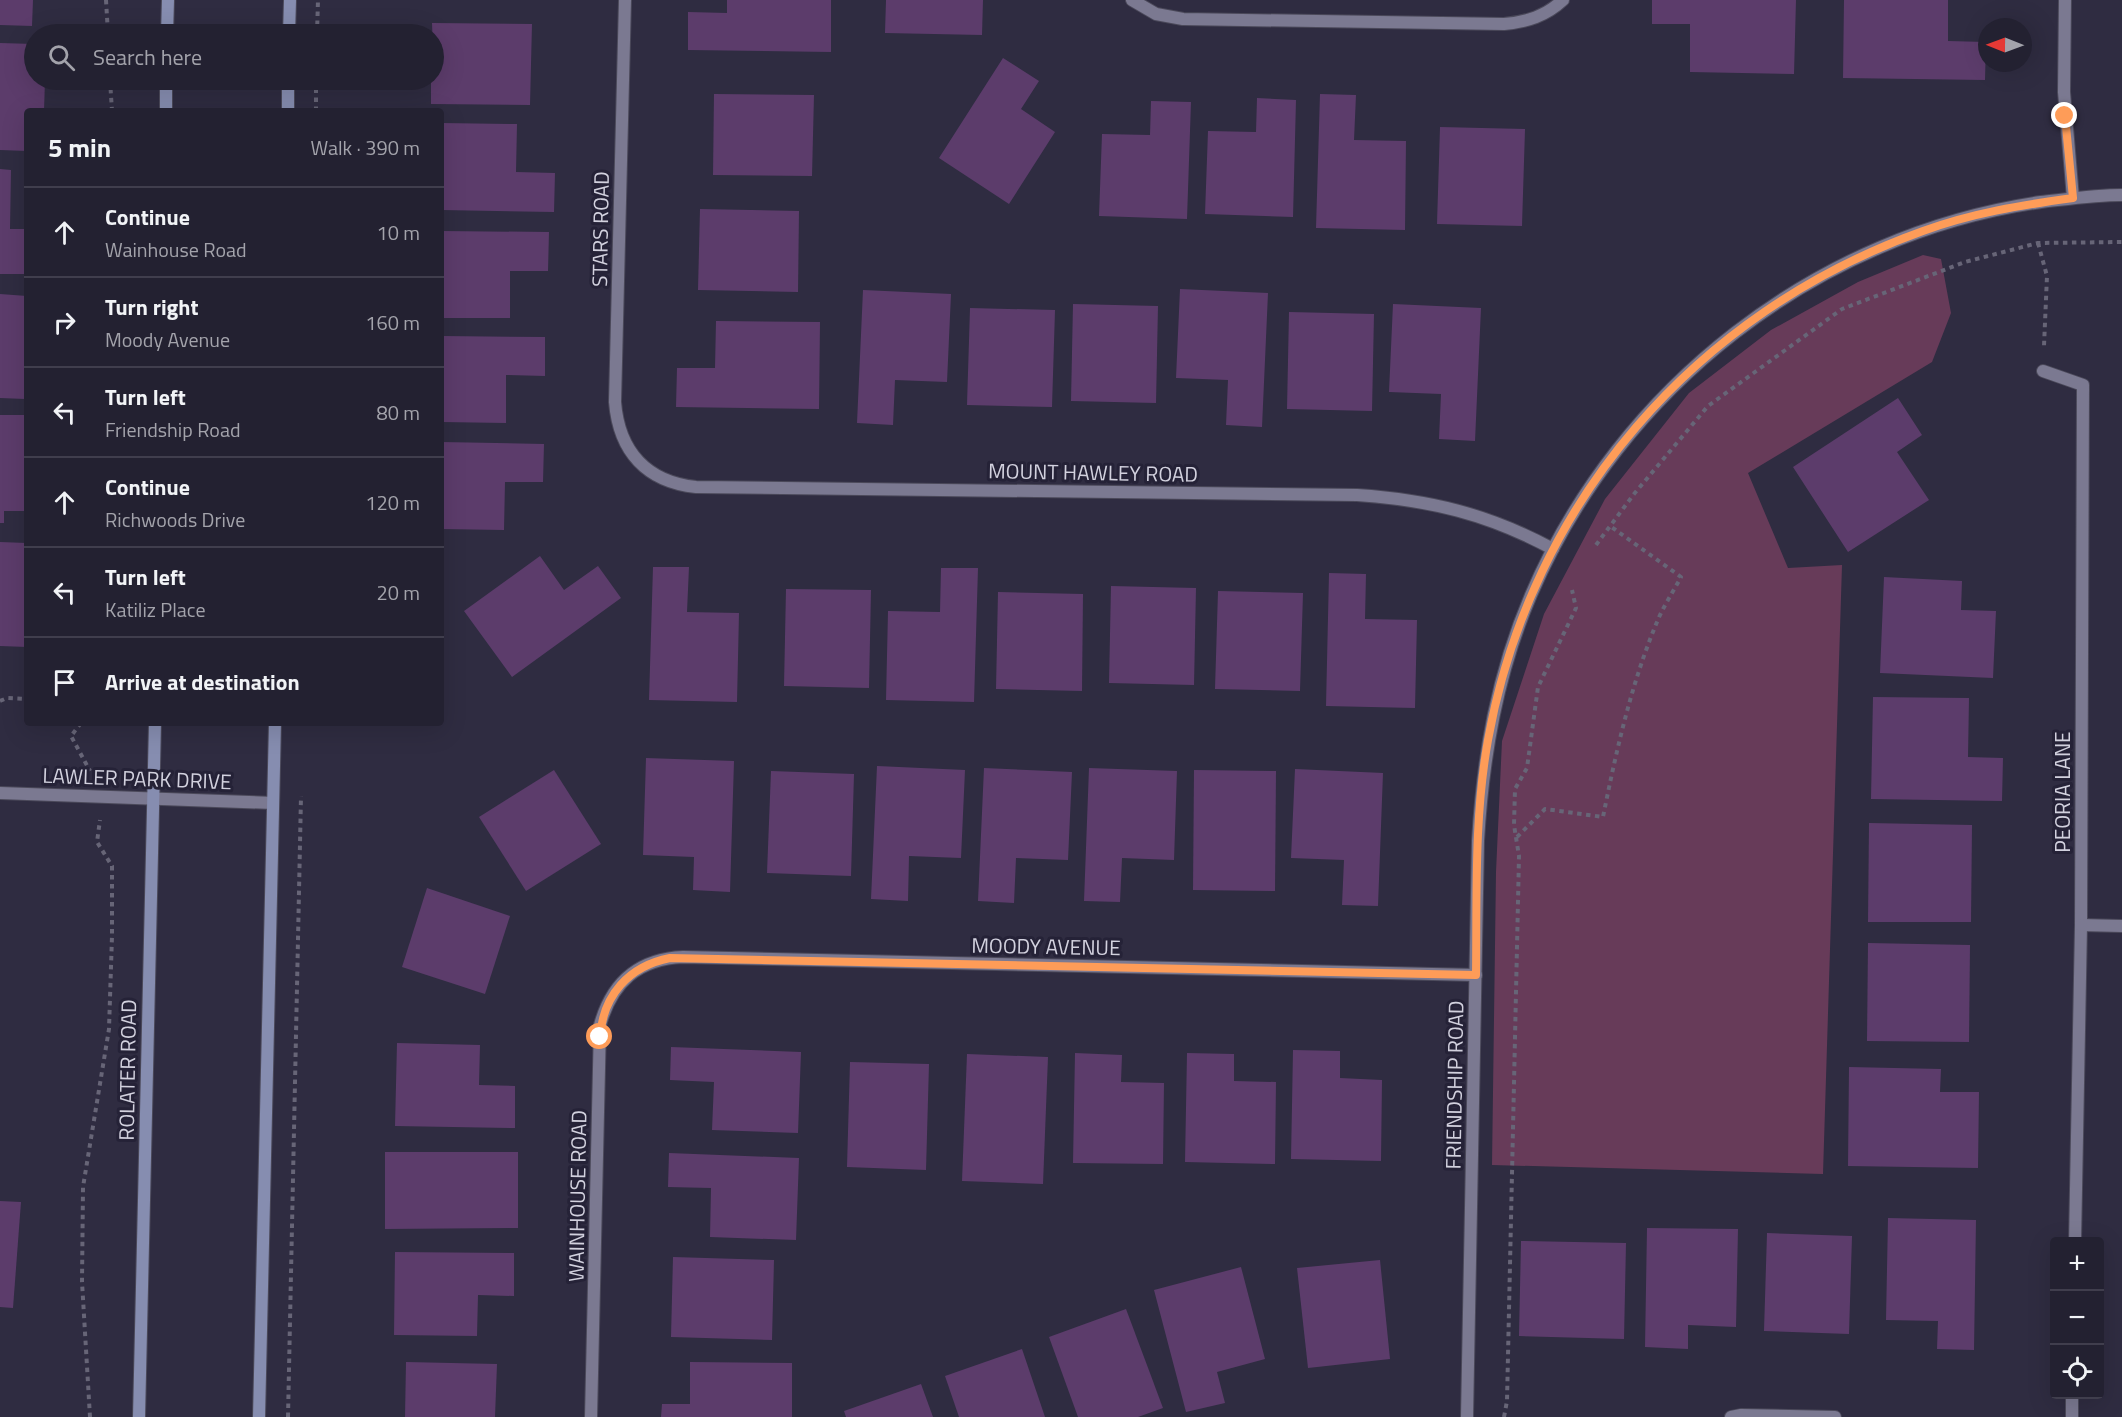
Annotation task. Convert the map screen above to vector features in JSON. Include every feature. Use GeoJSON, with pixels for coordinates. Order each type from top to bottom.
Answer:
{"type":"FeatureCollection","features":[{"type":"Feature","properties":{"kind":"main road"},"geometry":{"type":"LineString","coordinates":[[167,24],[168,0]]}},
{"type":"Feature","properties":{"kind":"main road"},"geometry":{"type":"LineString","coordinates":[[289,24],[290,0]]}},
{"type":"Feature","properties":{"kind":"main road"},"geometry":{"type":"LineString","coordinates":[[166,90],[166,108]]}},
{"type":"Feature","properties":{"kind":"main road"},"geometry":{"type":"LineString","coordinates":[[288,90],[288,108]]}},
{"type":"Feature","properties":{"kind":"main road","name":"ROLATER ROAD"},"geometry":{"type":"LineString","coordinates":[[139,1417],[154,726]]}},
{"type":"Feature","properties":{"kind":"main road"},"geometry":{"type":"LineString","coordinates":[[260,1417],[274,726]]}},
{"type":"Feature","properties":{"kind":"street","name":"STARS ROAD"},"geometry":{"type":"LineString","coordinates":[[625,0],[615,402],[620,430],[633,455]]}},
{"type":"Feature","properties":{"kind":"street"},"geometry":{"type":"LineString","coordinates":[[1132,0],[1156,14],[1183,19],[1504,24],[1528,21],[1562,1]]}},
{"type":"Feature","properties":{"kind":"street"},"geometry":{"type":"LineString","coordinates":[[2065,0],[2064,92],[2073,198]]}},
{"type":"Feature","properties":{"kind":"street","name":"FRIENDSHIP ROAD"},"geometry":{"type":"LineString","coordinates":[[1467,1417],[1478,841],[1481,790],[1488,740],[1513,642],[1531,594],[1553,549],[1589,488],[1637,424],[1708,353],[1748,322],[1790,294],[1833,269],[1898,240],[1974,215],[2073,198],[2122,195]]}},
{"type":"Feature","properties":{"kind":"street","name":"PEORIA LANE"},"geometry":{"type":"LineString","coordinates":[[2043,371],[2083,385],[2081,925],[2075,1237]]}},
{"type":"Feature","properties":{"kind":"street","name":"MOUNT HAWLEY ROAD"},"geometry":{"type":"LineString","coordinates":[[633,455],[645,468],[661,478],[672,483],[696,487],[1357,495],[1395,498],[1432,503],[1469,513],[1505,526],[1553,549]]}},
{"type":"Feature","properties":{"kind":"street","name":"LAWLER PARK DRIVE"},"geometry":{"type":"LineString","coordinates":[[0,793],[273,803]]}},
{"type":"Feature","properties":{"kind":"street"},"geometry":{"type":"LineString","coordinates":[[2081,925],[2122,926]]}},
{"type":"Feature","properties":{"kind":"street","name":"MOODY AVENUE"},"geometry":{"type":"LineString","coordinates":[[623,981],[657,960],[683,957],[1476,975]]}},
{"type":"Feature","properties":{"kind":"street","name":"WAINHOUSE ROAD"},"geometry":{"type":"LineString","coordinates":[[591,1417],[600,1025],[608,1001],[623,981]]}},
{"type":"Feature","properties":{"kind":"street"},"geometry":{"type":"LineString","coordinates":[[2072,1399],[2072,1417]]}},
{"type":"Feature","properties":{"kind":"street"},"geometry":{"type":"LineString","coordinates":[[1731,1417],[1742,1415],[1835,1417]]}},
{"type":"Feature","properties":{"kind":"path"},"geometry":{"type":"LineString","coordinates":[[106,0],[107,24]]}},
{"type":"Feature","properties":{"kind":"path"},"geometry":{"type":"LineString","coordinates":[[317,24],[318,0]]}},
{"type":"Feature","properties":{"kind":"path"},"geometry":{"type":"LineString","coordinates":[[111,90],[112,108]]}},
{"type":"Feature","properties":{"kind":"path"},"geometry":{"type":"LineString","coordinates":[[316,90],[316,108]]}},
{"type":"Feature","properties":{"kind":"path"},"geometry":{"type":"LineString","coordinates":[[1596,545],[1634,494],[1707,406],[1842,309],[1965,262],[2038,243],[2122,242]]}},
{"type":"Feature","properties":{"kind":"path"},"geometry":{"type":"LineString","coordinates":[[2038,243],[2047,276],[2043,371]]}},
{"type":"Feature","properties":{"kind":"path"},"geometry":{"type":"LineString","coordinates":[[1516,838],[1545,809],[1603,817],[1614,762],[1636,681],[1657,621],[1681,577],[1610,526]]}},
{"type":"Feature","properties":{"kind":"path"},"geometry":{"type":"LineString","coordinates":[[1504,1417],[1507,1401],[1518,867],[1514,825],[1515,789],[1527,768],[1538,687],[1576,608],[1572,590]]}},
{"type":"Feature","properties":{"kind":"path"},"geometry":{"type":"LineString","coordinates":[[0,701],[7,698],[24,699]]}},
{"type":"Feature","properties":{"kind":"path"},"geometry":{"type":"LineString","coordinates":[[288,1417],[301,795]]}},
{"type":"Feature","properties":{"kind":"path"},"geometry":{"type":"LineString","coordinates":[[90,1417],[82,1282],[83,1187],[109,1029],[112,936],[112,866],[96,842]]}},
{"type":"Feature","properties":{"kind":"shaded area"},"geometry":{"type":"Polygon","coordinates":[[[1923,255],[1941,259],[1951,313],[1932,362],[1748,473],[1788,568],[1842,565],[1823,1174],[1492,1165],[1496,872],[1502,741],[1544,614],[1605,499],[1689,393],[1771,330],[1858,282],[1923,255]]]}},
{"type":"Feature","properties":{"kind":"building"},"geometry":{"type":"Polygon","coordinates":[[[0,0],[33,0],[32,24],[0,25],[0,0]]]}},
{"type":"Feature","properties":{"kind":"building"},"geometry":{"type":"Polygon","coordinates":[[[727,0],[831,0],[831,52],[688,50],[688,12],[727,13],[727,0]]]}},
{"type":"Feature","properties":{"kind":"building"},"geometry":{"type":"Polygon","coordinates":[[[886,0],[983,0],[982,35],[885,33],[886,0]]]}},
{"type":"Feature","properties":{"kind":"building"},"geometry":{"type":"Polygon","coordinates":[[[1652,0],[1796,0],[1794,74],[1690,72],[1690,24],[1652,24],[1652,0]]]}},
{"type":"Feature","properties":{"kind":"building"},"geometry":{"type":"Polygon","coordinates":[[[1844,0],[1948,0],[1948,41],[1978,42],[1978,72],[1985,72],[1985,80],[1843,78],[1844,0]]]}},
{"type":"Feature","properties":{"kind":"building"},"geometry":{"type":"Polygon","coordinates":[[[432,23],[532,24],[530,105],[431,104],[431,90],[444,90],[444,24],[432,23]]]}},
{"type":"Feature","properties":{"kind":"building"},"geometry":{"type":"Polygon","coordinates":[[[0,43],[24,44],[24,90],[45,90],[44,108],[24,108],[24,151],[0,150],[0,43]]]}},
{"type":"Feature","properties":{"kind":"building"},"geometry":{"type":"Polygon","coordinates":[[[1003,58],[1039,81],[1021,109],[1055,132],[1009,204],[939,158],[1003,58]]]}},
{"type":"Feature","properties":{"kind":"building"},"geometry":{"type":"Polygon","coordinates":[[[714,94],[814,95],[812,176],[713,175],[714,94]]]}},
{"type":"Feature","properties":{"kind":"building"},"geometry":{"type":"Polygon","coordinates":[[[1320,94],[1356,95],[1354,140],[1406,141],[1405,230],[1316,228],[1320,94]]]}},
{"type":"Feature","properties":{"kind":"building"},"geometry":{"type":"Polygon","coordinates":[[[1257,98],[1296,100],[1293,217],[1205,214],[1208,131],[1256,132],[1257,98]]]}},
{"type":"Feature","properties":{"kind":"building"},"geometry":{"type":"Polygon","coordinates":[[[1151,101],[1191,102],[1187,219],[1099,216],[1102,134],[1150,135],[1151,101]]]}},
{"type":"Feature","properties":{"kind":"building"},"geometry":{"type":"Polygon","coordinates":[[[444,123],[517,124],[516,172],[555,173],[554,212],[444,210],[444,123]]]}},
{"type":"Feature","properties":{"kind":"building"},"geometry":{"type":"Polygon","coordinates":[[[1440,127],[1525,129],[1522,226],[1437,224],[1440,127]]]}},
{"type":"Feature","properties":{"kind":"building"},"geometry":{"type":"Polygon","coordinates":[[[0,169],[11,170],[10,229],[24,229],[24,274],[0,274],[0,169]]]}},
{"type":"Feature","properties":{"kind":"building"},"geometry":{"type":"Polygon","coordinates":[[[700,209],[799,211],[798,292],[698,290],[700,209]]]}},
{"type":"Feature","properties":{"kind":"building"},"geometry":{"type":"Polygon","coordinates":[[[444,231],[549,232],[548,271],[510,271],[510,318],[444,318],[444,231]]]}},
{"type":"Feature","properties":{"kind":"building"},"geometry":{"type":"Polygon","coordinates":[[[1180,289],[1268,293],[1262,427],[1226,425],[1228,380],[1176,378],[1180,289]]]}},
{"type":"Feature","properties":{"kind":"building"},"geometry":{"type":"Polygon","coordinates":[[[863,290],[951,294],[947,382],[895,380],[893,425],[857,423],[863,290]]]}},
{"type":"Feature","properties":{"kind":"building"},"geometry":{"type":"Polygon","coordinates":[[[0,294],[24,296],[24,399],[0,398],[0,294]]]}},
{"type":"Feature","properties":{"kind":"building"},"geometry":{"type":"Polygon","coordinates":[[[1073,304],[1158,306],[1156,403],[1071,401],[1073,304]]]}},
{"type":"Feature","properties":{"kind":"building"},"geometry":{"type":"Polygon","coordinates":[[[1393,304],[1481,308],[1475,441],[1439,439],[1441,394],[1389,392],[1393,304]]]}},
{"type":"Feature","properties":{"kind":"building"},"geometry":{"type":"Polygon","coordinates":[[[970,308],[1055,310],[1052,407],[967,405],[970,308]]]}},
{"type":"Feature","properties":{"kind":"building"},"geometry":{"type":"Polygon","coordinates":[[[1289,312],[1374,314],[1372,411],[1287,409],[1289,312]]]}},
{"type":"Feature","properties":{"kind":"building"},"geometry":{"type":"Polygon","coordinates":[[[716,321],[820,322],[819,409],[676,407],[677,368],[715,368],[716,321]]]}},
{"type":"Feature","properties":{"kind":"building"},"geometry":{"type":"Polygon","coordinates":[[[444,336],[545,337],[545,376],[506,375],[506,423],[444,422],[444,336]]]}},
{"type":"Feature","properties":{"kind":"building"},"geometry":{"type":"Polygon","coordinates":[[[1898,398],[1922,435],[1897,452],[1929,500],[1848,552],[1793,467],[1898,398]]]}},
{"type":"Feature","properties":{"kind":"building"},"geometry":{"type":"Polygon","coordinates":[[[0,415],[24,415],[24,511],[4,511],[4,523],[0,523],[0,415]]]}},
{"type":"Feature","properties":{"kind":"building"},"geometry":{"type":"Polygon","coordinates":[[[444,442],[544,444],[543,482],[505,482],[504,530],[444,529],[444,442]]]}},
{"type":"Feature","properties":{"kind":"building"},"geometry":{"type":"Polygon","coordinates":[[[0,542],[24,543],[24,647],[0,646],[0,542]]]}},
{"type":"Feature","properties":{"kind":"building"},"geometry":{"type":"Polygon","coordinates":[[[540,556],[564,590],[598,566],[621,598],[512,677],[464,611],[540,556]]]}},
{"type":"Feature","properties":{"kind":"building"},"geometry":{"type":"Polygon","coordinates":[[[653,567],[689,567],[687,612],[739,613],[737,702],[649,700],[653,567]]]}},
{"type":"Feature","properties":{"kind":"building"},"geometry":{"type":"Polygon","coordinates":[[[941,568],[978,568],[974,702],[886,700],[888,611],[940,612],[941,568]]]}},
{"type":"Feature","properties":{"kind":"building"},"geometry":{"type":"Polygon","coordinates":[[[1329,573],[1366,574],[1365,619],[1417,620],[1415,708],[1326,706],[1329,573]]]}},
{"type":"Feature","properties":{"kind":"building"},"geometry":{"type":"Polygon","coordinates":[[[1884,577],[1962,581],[1961,610],[1996,611],[1993,678],[1880,673],[1884,577]]]}},
{"type":"Feature","properties":{"kind":"building"},"geometry":{"type":"Polygon","coordinates":[[[1111,586],[1196,588],[1194,685],[1109,683],[1111,586]]]}},
{"type":"Feature","properties":{"kind":"building"},"geometry":{"type":"Polygon","coordinates":[[[786,589],[871,590],[869,688],[784,686],[786,589]]]}},
{"type":"Feature","properties":{"kind":"building"},"geometry":{"type":"Polygon","coordinates":[[[1218,591],[1303,593],[1300,691],[1215,689],[1218,591]]]}},
{"type":"Feature","properties":{"kind":"building"},"geometry":{"type":"Polygon","coordinates":[[[998,592],[1083,594],[1082,691],[996,689],[998,592]]]}},
{"type":"Feature","properties":{"kind":"building"},"geometry":{"type":"Polygon","coordinates":[[[1873,697],[1969,698],[1968,757],[2003,758],[2002,801],[1871,799],[1873,697]]]}},
{"type":"Feature","properties":{"kind":"building"},"geometry":{"type":"Polygon","coordinates":[[[646,758],[734,761],[730,892],[693,890],[694,857],[643,855],[646,758]]]}},
{"type":"Feature","properties":{"kind":"building"},"geometry":{"type":"Polygon","coordinates":[[[877,766],[965,770],[961,858],[909,856],[908,901],[871,899],[877,766]]]}},
{"type":"Feature","properties":{"kind":"building"},"geometry":{"type":"Polygon","coordinates":[[[984,768],[1072,772],[1068,860],[1016,858],[1014,903],[978,901],[984,768]]]}},
{"type":"Feature","properties":{"kind":"building"},"geometry":{"type":"Polygon","coordinates":[[[1089,768],[1177,771],[1174,860],[1122,858],[1120,902],[1084,901],[1089,768]]]}},
{"type":"Feature","properties":{"kind":"building"},"geometry":{"type":"Polygon","coordinates":[[[1295,769],[1383,773],[1378,906],[1342,905],[1344,860],[1291,858],[1295,769]]]}},
{"type":"Feature","properties":{"kind":"building"},"geometry":{"type":"Polygon","coordinates":[[[554,770],[601,844],[526,891],[479,817],[554,770]]]}},
{"type":"Feature","properties":{"kind":"building"},"geometry":{"type":"Polygon","coordinates":[[[1194,770],[1276,771],[1275,891],[1193,890],[1194,770]]]}},
{"type":"Feature","properties":{"kind":"building"},"geometry":{"type":"Polygon","coordinates":[[[771,771],[854,774],[851,876],[767,873],[771,771]]]}},
{"type":"Feature","properties":{"kind":"building"},"geometry":{"type":"Polygon","coordinates":[[[1869,823],[1972,825],[1971,922],[1868,922],[1869,823]]]}},
{"type":"Feature","properties":{"kind":"building"},"geometry":{"type":"Polygon","coordinates":[[[427,888],[510,916],[485,994],[402,967],[427,888]]]}},
{"type":"Feature","properties":{"kind":"building"},"geometry":{"type":"Polygon","coordinates":[[[1868,943],[1970,945],[1969,1042],[1867,1041],[1868,943]]]}},
{"type":"Feature","properties":{"kind":"building"},"geometry":{"type":"Polygon","coordinates":[[[397,1043],[480,1045],[479,1085],[515,1086],[515,1128],[395,1126],[397,1043]]]}},
{"type":"Feature","properties":{"kind":"building"},"geometry":{"type":"Polygon","coordinates":[[[671,1047],[801,1052],[798,1133],[712,1130],[714,1082],[670,1080],[671,1047]]]}},
{"type":"Feature","properties":{"kind":"building"},"geometry":{"type":"Polygon","coordinates":[[[1293,1050],[1340,1051],[1340,1078],[1382,1080],[1381,1161],[1291,1159],[1293,1050]]]}},
{"type":"Feature","properties":{"kind":"building"},"geometry":{"type":"Polygon","coordinates":[[[1075,1053],[1122,1055],[1121,1082],[1164,1083],[1163,1164],[1073,1163],[1075,1053]]]}},
{"type":"Feature","properties":{"kind":"building"},"geometry":{"type":"Polygon","coordinates":[[[1187,1053],[1234,1054],[1234,1081],[1276,1082],[1275,1164],[1185,1162],[1187,1053]]]}},
{"type":"Feature","properties":{"kind":"building"},"geometry":{"type":"Polygon","coordinates":[[[967,1054],[1048,1057],[1043,1184],[962,1181],[967,1054]]]}},
{"type":"Feature","properties":{"kind":"building"},"geometry":{"type":"Polygon","coordinates":[[[850,1062],[929,1064],[926,1170],[847,1167],[850,1062]]]}},
{"type":"Feature","properties":{"kind":"building"},"geometry":{"type":"Polygon","coordinates":[[[1849,1067],[1941,1069],[1940,1092],[1979,1092],[1978,1168],[1848,1166],[1849,1067]]]}},
{"type":"Feature","properties":{"kind":"building"},"geometry":{"type":"Polygon","coordinates":[[[385,1152],[518,1152],[518,1228],[385,1229],[385,1152]]]}},
{"type":"Feature","properties":{"kind":"building"},"geometry":{"type":"Polygon","coordinates":[[[669,1153],[799,1158],[796,1240],[710,1237],[711,1188],[668,1187],[669,1153]]]}},
{"type":"Feature","properties":{"kind":"building"},"geometry":{"type":"Polygon","coordinates":[[[0,1201],[21,1202],[13,1308],[0,1307],[0,1201]]]}},
{"type":"Feature","properties":{"kind":"building"},"geometry":{"type":"Polygon","coordinates":[[[1888,1218],[1976,1220],[1974,1350],[1937,1349],[1938,1321],[1886,1320],[1888,1218]]]}},
{"type":"Feature","properties":{"kind":"building"},"geometry":{"type":"Polygon","coordinates":[[[1647,1228],[1738,1229],[1736,1327],[1688,1325],[1688,1349],[1645,1347],[1647,1228]]]}},
{"type":"Feature","properties":{"kind":"building"},"geometry":{"type":"Polygon","coordinates":[[[1767,1233],[1852,1236],[1849,1334],[1764,1331],[1767,1233]]]}},
{"type":"Feature","properties":{"kind":"building"},"geometry":{"type":"Polygon","coordinates":[[[1521,1241],[1626,1243],[1624,1339],[1519,1336],[1521,1241]]]}},
{"type":"Feature","properties":{"kind":"building"},"geometry":{"type":"Polygon","coordinates":[[[395,1252],[514,1253],[514,1296],[478,1295],[477,1336],[394,1335],[395,1252]]]}},
{"type":"Feature","properties":{"kind":"building"},"geometry":{"type":"Polygon","coordinates":[[[673,1257],[774,1260],[772,1340],[671,1337],[673,1257]]]}},
{"type":"Feature","properties":{"kind":"building"},"geometry":{"type":"Polygon","coordinates":[[[1380,1260],[1390,1359],[1308,1368],[1297,1268],[1380,1260]]]}},
{"type":"Feature","properties":{"kind":"building"},"geometry":{"type":"Polygon","coordinates":[[[1241,1267],[1265,1359],[1217,1372],[1225,1403],[1186,1412],[1154,1290],[1241,1267]]]}},
{"type":"Feature","properties":{"kind":"building"},"geometry":{"type":"Polygon","coordinates":[[[1126,1309],[1163,1408],[1138,1417],[1078,1417],[1049,1337],[1126,1309]]]}},
{"type":"Feature","properties":{"kind":"building"},"geometry":{"type":"Polygon","coordinates":[[[1022,1349],[1045,1417],[959,1417],[945,1376],[1022,1349]]]}},
{"type":"Feature","properties":{"kind":"building"},"geometry":{"type":"Polygon","coordinates":[[[406,1362],[497,1364],[495,1417],[405,1417],[406,1362]]]}},
{"type":"Feature","properties":{"kind":"building"},"geometry":{"type":"Polygon","coordinates":[[[690,1362],[792,1363],[792,1417],[661,1417],[662,1404],[690,1404],[690,1362]]]}},
{"type":"Feature","properties":{"kind":"building"},"geometry":{"type":"Polygon","coordinates":[[[921,1384],[933,1417],[846,1417],[844,1411],[921,1384]]]}},
{"type":"Feature","properties":{"kind":"route"},"geometry":{"type":"LineString","coordinates":[[600,1037],[600,1025],[608,1001],[623,981],[657,960],[683,957],[1476,975],[1481,790],[1488,740],[1499,691],[1513,642],[1531,594],[1578,505],[1606,464],[1637,424],[1708,353],[1748,322],[1833,269],[1879,248],[1974,215],[2073,198],[2065,116]]}}]}
